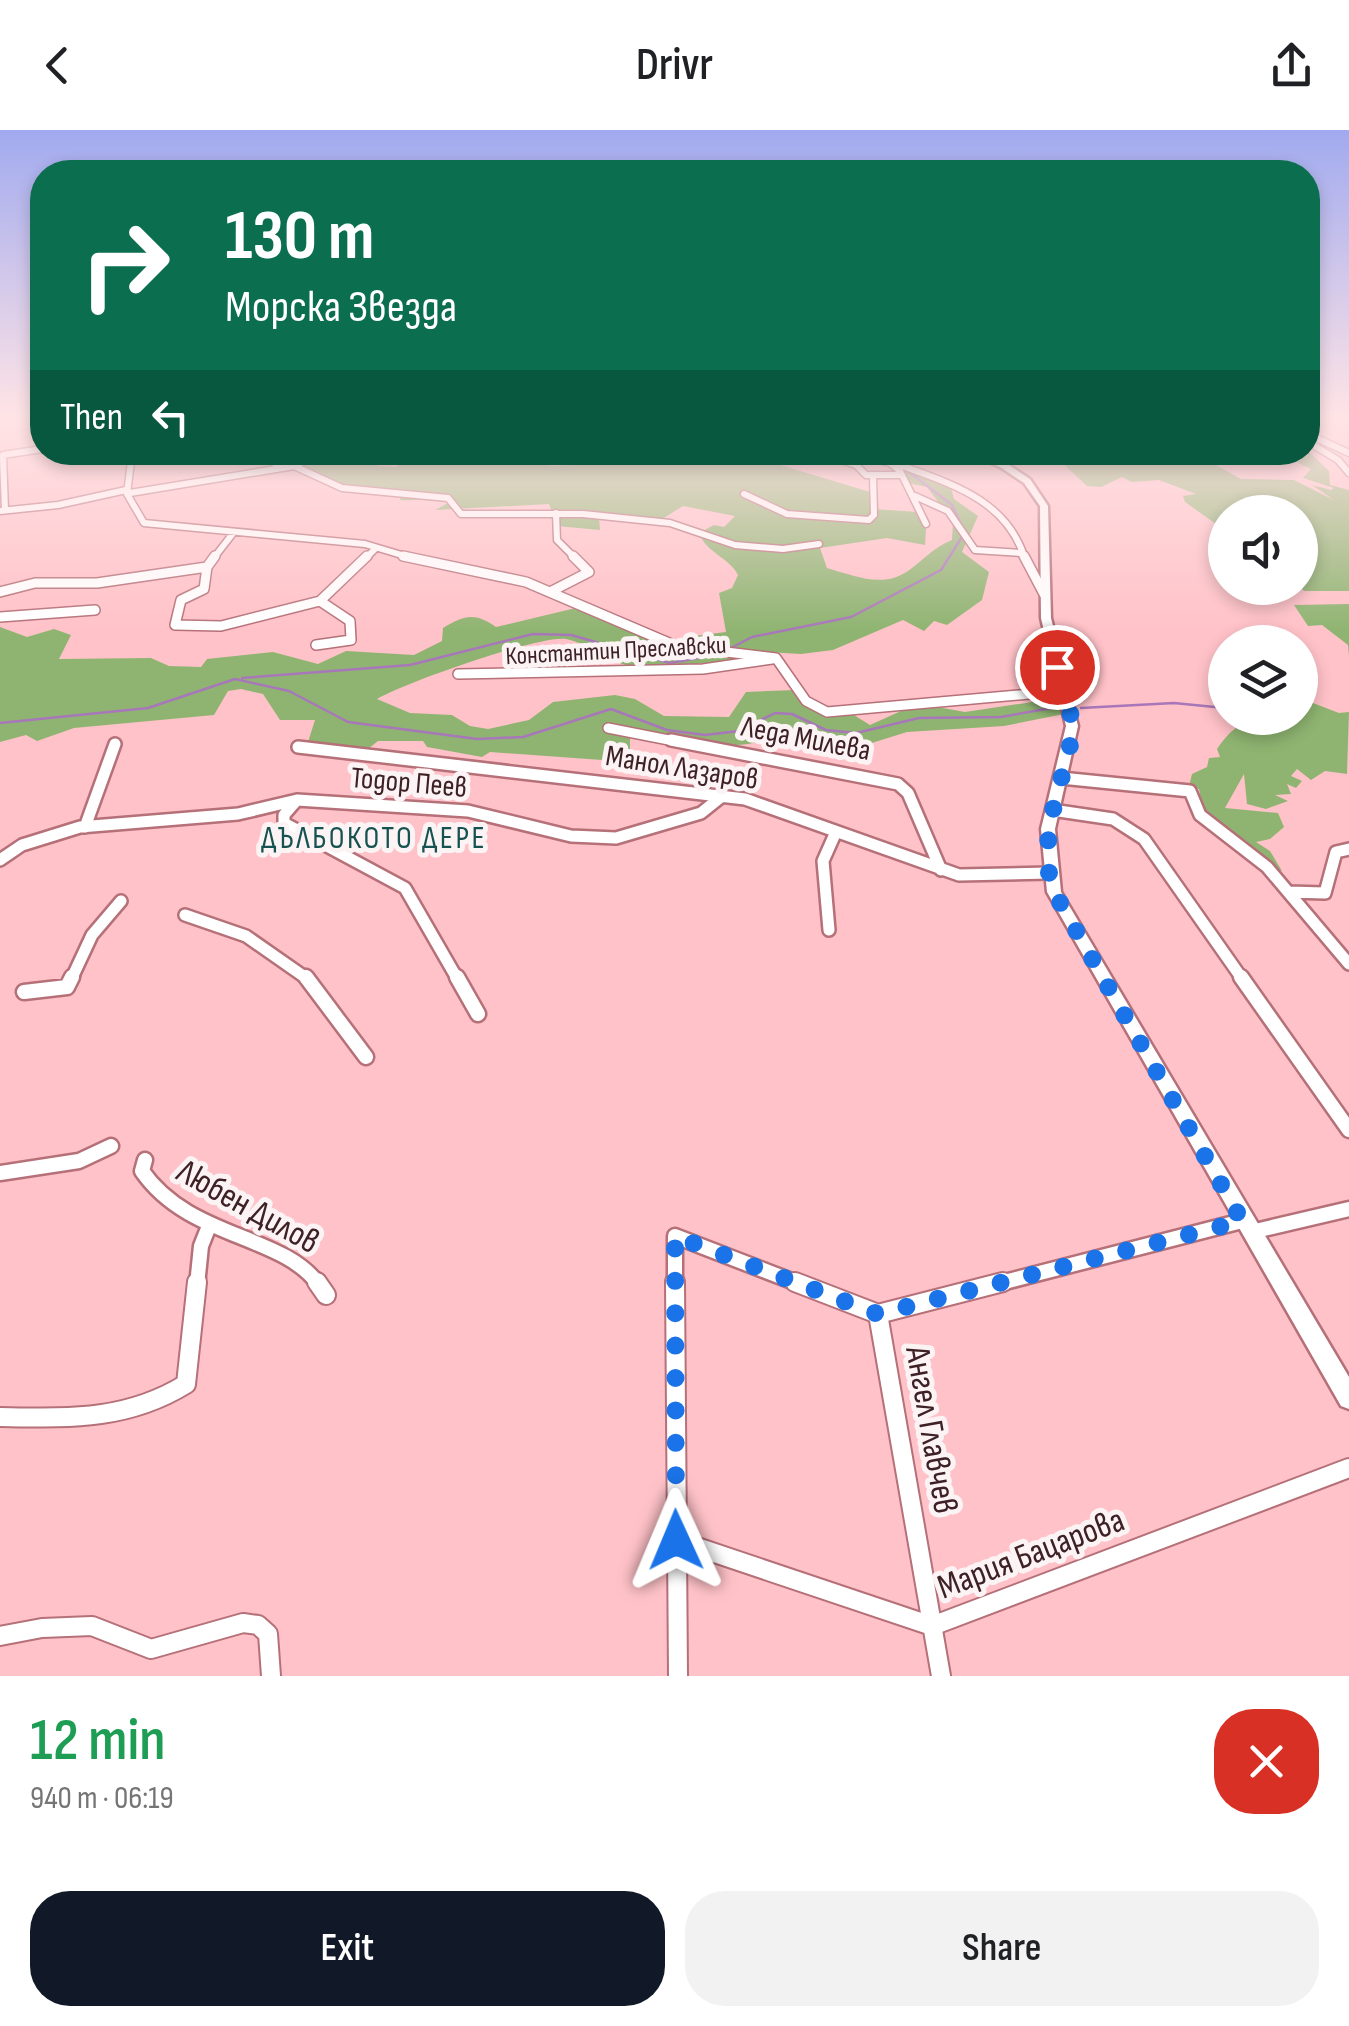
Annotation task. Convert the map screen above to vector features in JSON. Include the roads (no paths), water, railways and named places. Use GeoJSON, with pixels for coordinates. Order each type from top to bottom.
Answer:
{"type":"FeatureCollection","features":[{"type":"Feature","properties":{"kind":"street"},"geometry":{"type":"LineString","coordinates":[[127,486],[137,519],[191,530],[365,544],[526,582],[676,646],[776,658],[783,662],[801,698],[827,712],[1064,696]]}},
{"type":"Feature","properties":{"kind":"street"},"geometry":{"type":"LineString","coordinates":[[2,511],[58,506],[166,486]]}},
{"type":"Feature","properties":{"kind":"street"},"geometry":{"type":"LineString","coordinates":[[338,486],[455,501],[460,514],[556,513],[670,523],[735,545],[784,549],[819,544]]}},
{"type":"Feature","properties":{"kind":"street"},"geometry":{"type":"LineString","coordinates":[[744,494],[761,505],[805,517],[866,520],[874,516],[873,486]]}},
{"type":"Feature","properties":{"kind":"street"},"geometry":{"type":"LineString","coordinates":[[908,486],[926,524]]}},
{"type":"Feature","properties":{"kind":"street"},"geometry":{"type":"LineString","coordinates":[[946,486],[995,510],[1012,526],[1031,581],[1044,594]]}},
{"type":"Feature","properties":{"kind":"street"},"geometry":{"type":"LineString","coordinates":[[1030,486],[1038,493],[1045,520],[1044,594],[1071,716],[1072,738],[1052,810],[1049,873],[1072,927],[1349,1398]]}},
{"type":"Feature","properties":{"kind":"street"},"geometry":{"type":"LineString","coordinates":[[915,496],[942,503],[958,520],[962,539],[975,550],[1021,552]]}},
{"type":"Feature","properties":{"kind":"street"},"geometry":{"type":"LineString","coordinates":[[550,592],[589,572],[557,540],[556,513]]}},
{"type":"Feature","properties":{"kind":"street"},"geometry":{"type":"LineString","coordinates":[[234,532],[207,568],[204,589],[181,600],[174,626],[221,626],[320,601],[376,549]]}},
{"type":"Feature","properties":{"kind":"street"},"geometry":{"type":"LineString","coordinates":[[0,592],[36,583],[97,583],[207,568]]}},
{"type":"Feature","properties":{"kind":"street"},"geometry":{"type":"LineString","coordinates":[[316,646],[349,641],[354,630],[350,621],[320,601]]}},
{"type":"Feature","properties":{"kind":"street"},"geometry":{"type":"LineString","coordinates":[[0,617],[95,610]]}},
{"type":"Feature","properties":{"kind":"street","name":"Константин Преславски"},"geometry":{"type":"LineString","coordinates":[[458,674],[703,669],[776,658]]}},
{"type":"Feature","properties":{"kind":"street","name":"Леда Милева"},"geometry":{"type":"LineString","coordinates":[[608,728],[898,784],[908,793],[941,870]]}},
{"type":"Feature","properties":{"kind":"street"},"geometry":{"type":"LineString","coordinates":[[85,826],[116,744]]}},
{"type":"Feature","properties":{"kind":"street","name":"Манол Лазаров"},"geometry":{"type":"LineString","coordinates":[[298,747],[721,797],[764,805],[835,834],[883,846],[958,875],[1049,873]]}},
{"type":"Feature","properties":{"kind":"street"},"geometry":{"type":"LineString","coordinates":[[1061,778],[1190,792],[1190,802],[1200,815],[1240,843],[1289,892],[1349,964]]}},
{"type":"Feature","properties":{"kind":"street","name":"Тодор Пеев"},"geometry":{"type":"LineString","coordinates":[[0,860],[14,848],[85,826],[174,815],[240,814],[273,802],[297,800],[468,811],[571,836],[616,838],[701,812],[721,797]]}},
{"type":"Feature","properties":{"kind":"street"},"geometry":{"type":"LineString","coordinates":[[297,800],[284,815],[284,822],[405,888],[478,1014]]}},
{"type":"Feature","properties":{"kind":"street"},"geometry":{"type":"LineString","coordinates":[[1052,810],[1108,814],[1132,827],[1349,1130]]}},
{"type":"Feature","properties":{"kind":"street"},"geometry":{"type":"LineString","coordinates":[[830,930],[823,861],[835,834]]}},
{"type":"Feature","properties":{"kind":"street"},"geometry":{"type":"LineString","coordinates":[[1289,892],[1325,893],[1336,852],[1349,849]]}},
{"type":"Feature","properties":{"kind":"street"},"geometry":{"type":"LineString","coordinates":[[24,992],[67,987],[92,936],[122,902]]}},
{"type":"Feature","properties":{"kind":"street"},"geometry":{"type":"LineString","coordinates":[[184,915],[234,927],[284,955],[320,992],[366,1058]]}},
{"type":"Feature","properties":{"kind":"street"},"geometry":{"type":"LineString","coordinates":[[0,1173],[79,1161],[111,1146]]}},
{"type":"Feature","properties":{"kind":"street","name":"Любен Дилов"},"geometry":{"type":"LineString","coordinates":[[144,1165],[156,1193],[209,1226],[304,1270],[322,1284],[326,1296]]}},
{"type":"Feature","properties":{"kind":"street"},"geometry":{"type":"LineString","coordinates":[[678,1676],[675,1236],[878,1314],[1246,1227],[1349,1209]]}},
{"type":"Feature","properties":{"kind":"street"},"geometry":{"type":"LineString","coordinates":[[0,1417],[86,1422],[131,1410],[177,1390],[189,1377],[200,1246],[209,1226]]}},
{"type":"Feature","properties":{"kind":"street","name":"Ангел Главчев"},"geometry":{"type":"LineString","coordinates":[[878,1314],[941,1676]]}},
{"type":"Feature","properties":{"kind":"street","name":"Мария Бацарова"},"geometry":{"type":"LineString","coordinates":[[676,1540],[932,1626],[1349,1468]]}},
{"type":"Feature","properties":{"kind":"street"},"geometry":{"type":"LineString","coordinates":[[0,1636],[21,1630],[100,1627],[117,1632],[131,1646],[152,1649],[242,1622],[258,1625],[268,1634],[271,1676]]}},
{"type":"Feature","properties":{"kind":"waterway"},"geometry":{"type":"LineString","coordinates":[[927,486],[952,505],[963,529]]}},
{"type":"Feature","properties":{"kind":"waterway"},"geometry":{"type":"LineString","coordinates":[[731,648],[752,637],[851,617],[941,570],[962,537]]}},
{"type":"Feature","properties":{"kind":"waterway"},"geometry":{"type":"LineString","coordinates":[[242,678],[410,665],[533,634],[571,635],[670,663],[715,655]]}},
{"type":"Feature","properties":{"kind":"waterway"},"geometry":{"type":"LineString","coordinates":[[0,723],[148,708],[235,679],[289,691],[348,722],[477,739],[523,737],[611,709],[667,730],[705,735],[739,731],[775,713],[792,714],[826,730],[856,733],[919,718],[1001,717],[1057,707]]}},
{"type":"Feature","properties":{"kind":"waterway"},"geometry":{"type":"LineString","coordinates":[[1081,708],[1174,703],[1208,706]]}},
{"type":"Feature","properties":{"kind":"district","name":"ДЪЛБОКОТО ДЕРЕ"},"geometry":{"type":"Point","coordinates":[374,838]}}]}
